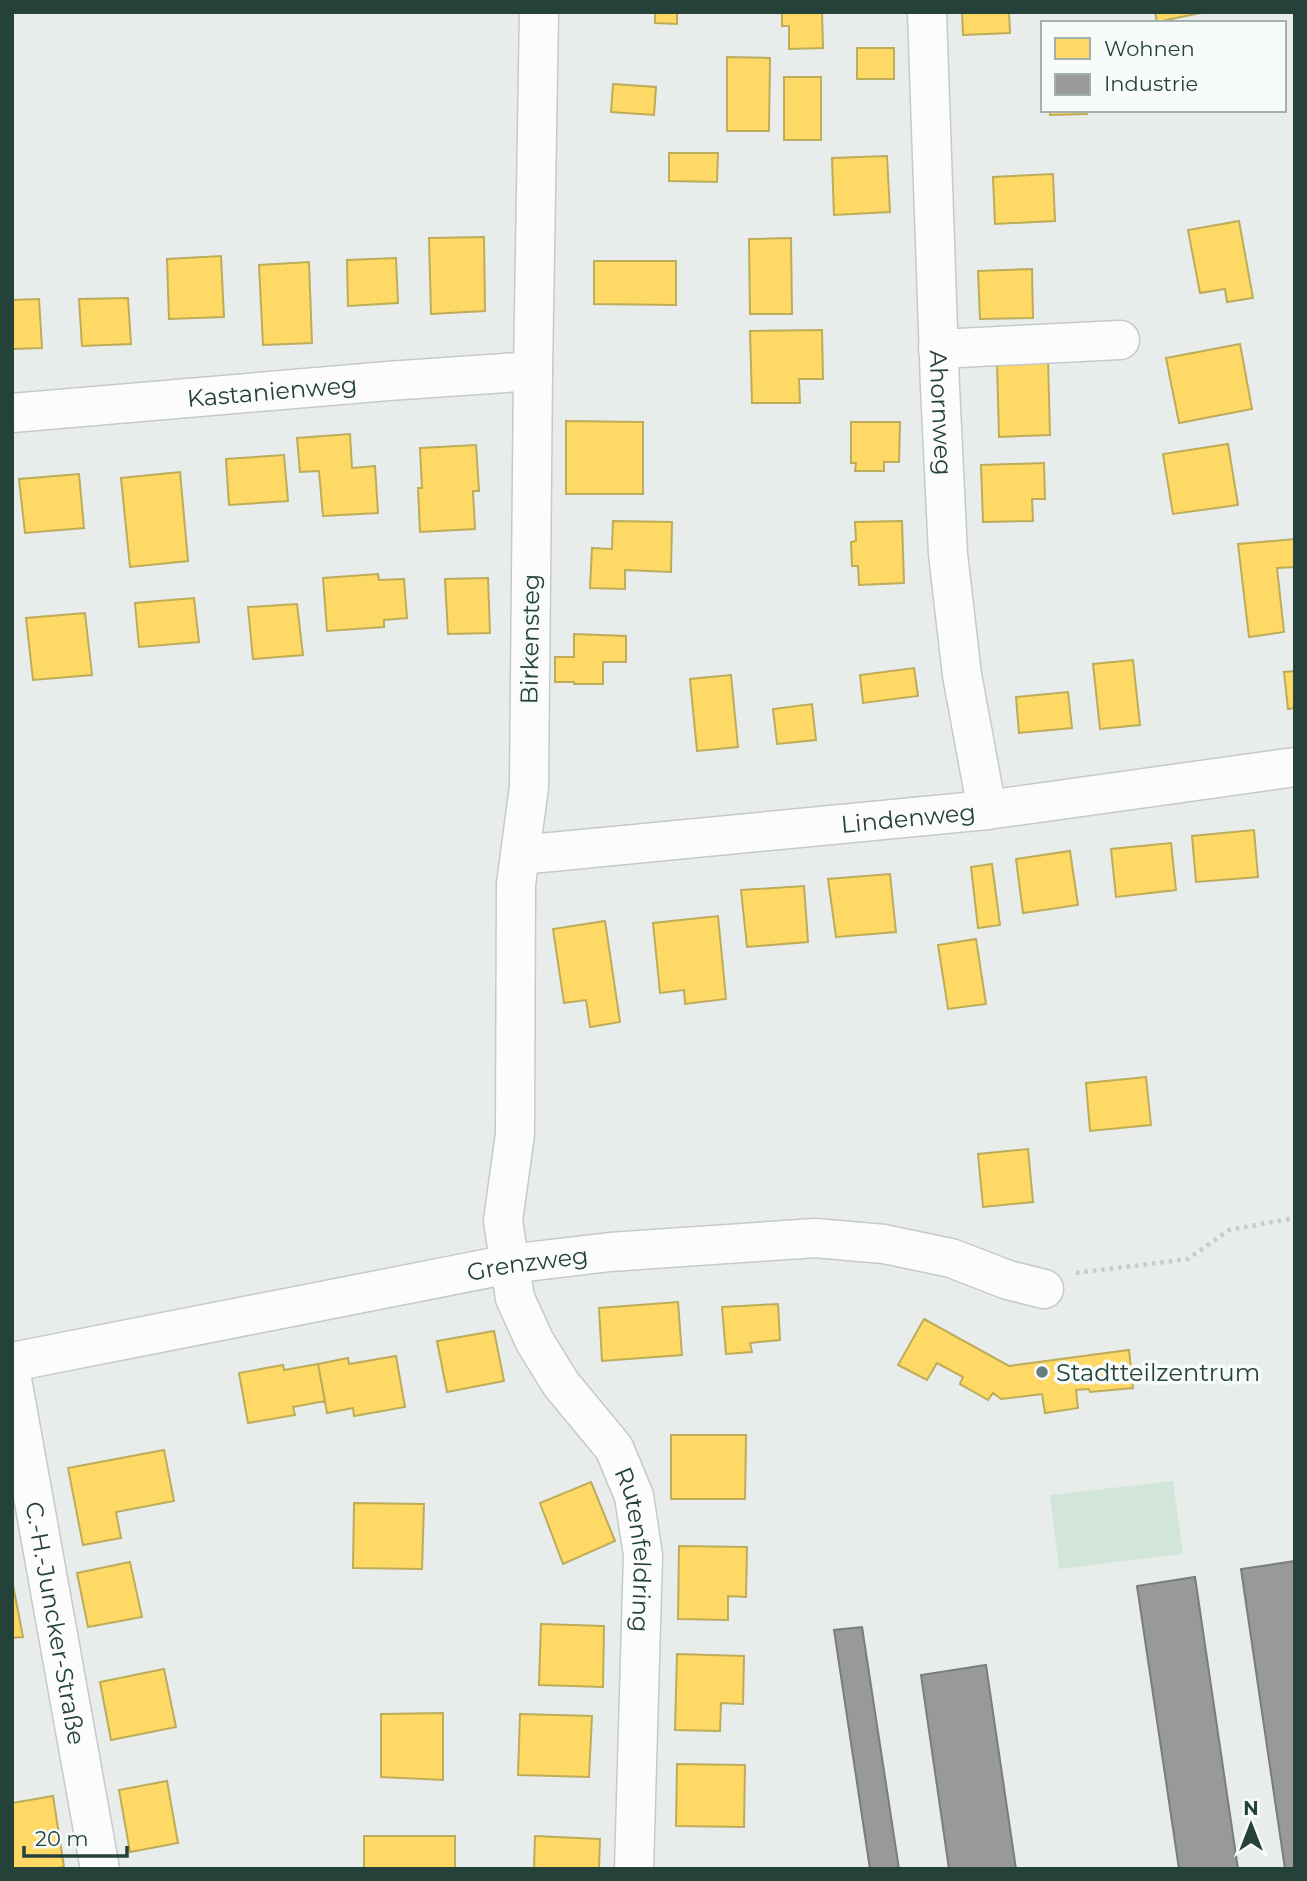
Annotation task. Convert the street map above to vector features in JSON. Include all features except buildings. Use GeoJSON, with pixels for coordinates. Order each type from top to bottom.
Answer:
{"type":"FeatureCollection","features":[{"type":"Feature","properties":{"kind":"street","name":"Birkensteg"},"geometry":{"type":"LineString","coordinates":[[510,1264],[503,1221],[515,1134],[516,884],[529,787],[539,12]]}},
{"type":"Feature","properties":{"kind":"street","name":"Ahornweg"},"geometry":{"type":"LineString","coordinates":[[927,12],[938,349],[949,567],[961,675],[987,810]]}},
{"type":"Feature","properties":{"kind":"street"},"geometry":{"type":"LineString","coordinates":[[938,349],[1121,340]]}},
{"type":"Feature","properties":{"kind":"street","name":"Kastanienweg"},"geometry":{"type":"LineString","coordinates":[[12,413],[533,371]]}},
{"type":"Feature","properties":{"kind":"street","name":"Lindenweg"},"geometry":{"type":"LineString","coordinates":[[520,855],[1292,778]]}},
{"type":"Feature","properties":{"kind":"street","name":"Grenzweg"},"geometry":{"type":"LineString","coordinates":[[12,1362],[510,1264],[610,1252],[815,1238],[884,1244],[951,1258],[1008,1280],[1044,1289]]}},
{"type":"Feature","properties":{"kind":"street","name":"Rutenfeldring"},"geometry":{"type":"LineString","coordinates":[[510,1264],[515,1298],[535,1342],[561,1384],[614,1448],[634,1496],[643,1555],[634,1869]]}},
{"type":"Feature","properties":{"kind":"street","name":"C.-H.-Juncker-Straße"},"geometry":{"type":"LineString","coordinates":[[12,1379],[100,1869]]}},
{"type":"Feature","properties":{"kind":"path"},"geometry":{"type":"LineString","coordinates":[[1044,1289],[1079,1272],[1188,1259],[1229,1230],[1295,1218]]}},
{"type":"Feature","properties":{"kind":"green space"},"geometry":{"type":"Polygon","coordinates":[[[1173,1481],[1183,1554],[1059,1569],[1050,1495],[1173,1481]]]}},
{"type":"Feature","properties":{"kind":"place","name":"Stadtteilzentrum"},"geometry":{"type":"Point","coordinates":[1042,1372]}}]}
